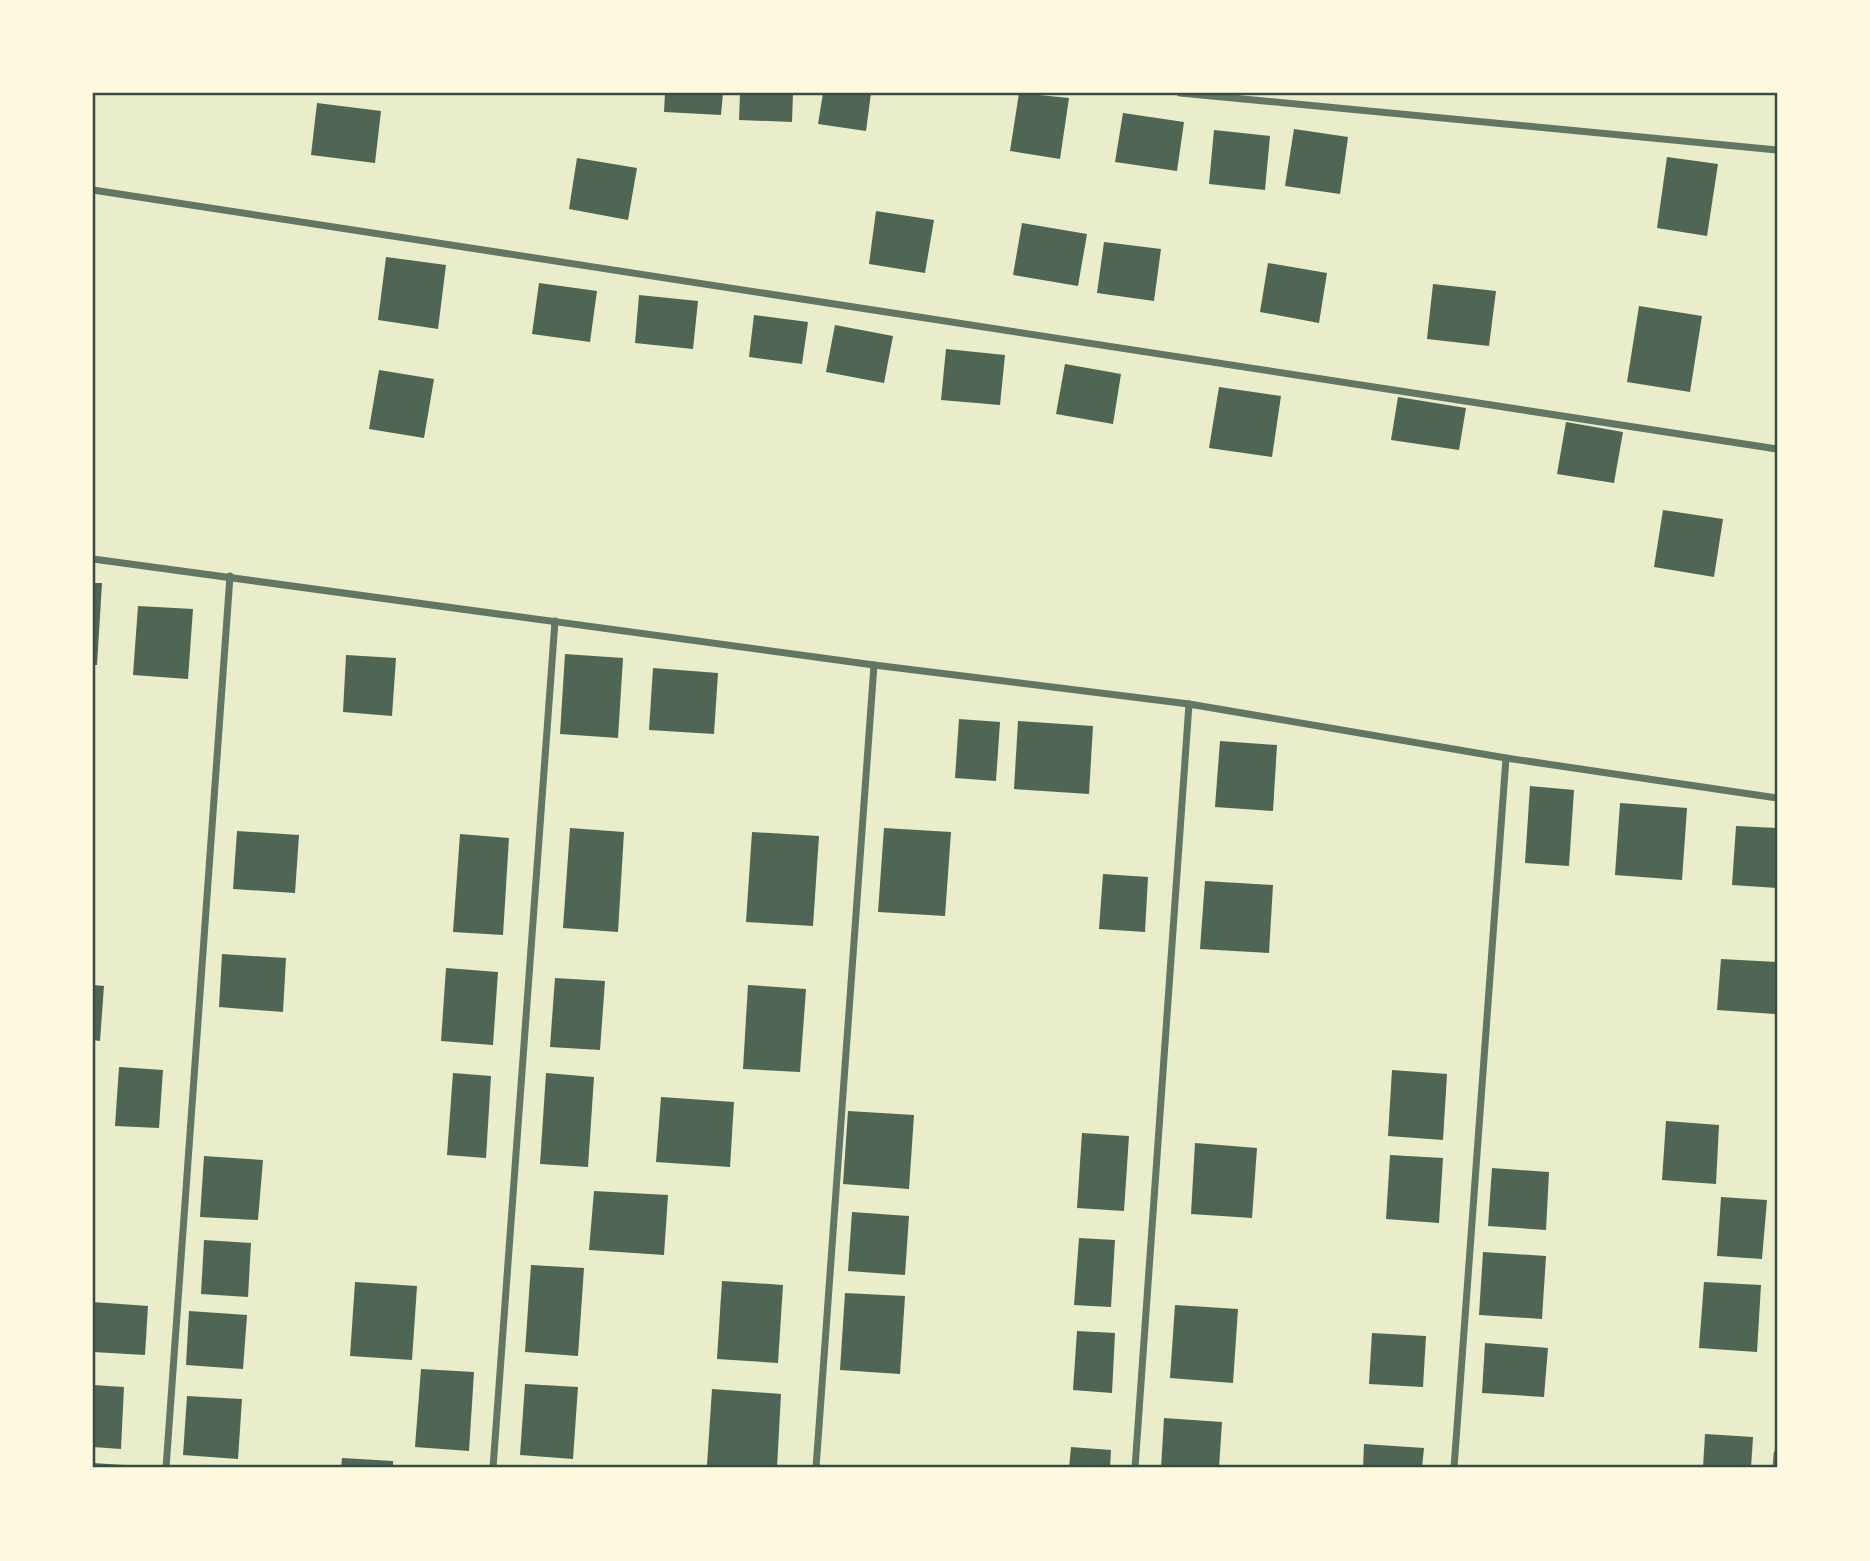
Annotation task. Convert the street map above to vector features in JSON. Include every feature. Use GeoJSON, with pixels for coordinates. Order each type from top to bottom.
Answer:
{"type":"FeatureCollection","features":[{"type":"Feature","properties":{"kind":"street"},"geometry":{"type":"LineString","coordinates":[[1180,93],[1777,150]]}},
{"type":"Feature","properties":{"kind":"street"},"geometry":{"type":"LineString","coordinates":[[93,190],[1777,449]]}},
{"type":"Feature","properties":{"kind":"street"},"geometry":{"type":"LineString","coordinates":[[93,559],[874,665],[1189,704],[1506,758],[1777,798]]}},
{"type":"Feature","properties":{"kind":"street"},"geometry":{"type":"LineString","coordinates":[[166,1468],[230,576]]}},
{"type":"Feature","properties":{"kind":"street"},"geometry":{"type":"LineString","coordinates":[[493,1468],[555,621]]}},
{"type":"Feature","properties":{"kind":"street"},"geometry":{"type":"LineString","coordinates":[[816,1468],[874,665]]}},
{"type":"Feature","properties":{"kind":"street"},"geometry":{"type":"LineString","coordinates":[[1135,1468],[1189,704]]}},
{"type":"Feature","properties":{"kind":"street"},"geometry":{"type":"LineString","coordinates":[[1454,1468],[1506,758]]}},
{"type":"Feature","properties":{"kind":"street"},"geometry":{"type":"LineString","coordinates":[[1776,1468],[1777,1454]]}},
{"type":"Feature","properties":{"kind":"building"},"geometry":{"type":"Polygon","coordinates":[[[665,93],[723,93],[721,115],[664,112],[665,93]]]}},
{"type":"Feature","properties":{"kind":"building"},"geometry":{"type":"Polygon","coordinates":[[[740,93],[793,93],[792,122],[739,120],[740,93]]]}},
{"type":"Feature","properties":{"kind":"building"},"geometry":{"type":"Polygon","coordinates":[[[823,93],[871,93],[866,131],[818,124],[823,93]]]}},
{"type":"Feature","properties":{"kind":"building"},"geometry":{"type":"Polygon","coordinates":[[[1019,93],[1069,98],[1060,159],[1010,151],[1019,93]]]}},
{"type":"Feature","properties":{"kind":"building"},"geometry":{"type":"Polygon","coordinates":[[[317,103],[381,111],[375,163],[311,155],[317,103]]]}},
{"type":"Feature","properties":{"kind":"building"},"geometry":{"type":"Polygon","coordinates":[[[1123,113],[1184,122],[1177,171],[1115,162],[1123,113]]]}},
{"type":"Feature","properties":{"kind":"building"},"geometry":{"type":"Polygon","coordinates":[[[1294,129],[1348,137],[1340,194],[1285,186],[1294,129]]]}},
{"type":"Feature","properties":{"kind":"building"},"geometry":{"type":"Polygon","coordinates":[[[1214,130],[1270,136],[1265,190],[1209,184],[1214,130]]]}},
{"type":"Feature","properties":{"kind":"building"},"geometry":{"type":"Polygon","coordinates":[[[1667,157],[1718,164],[1707,236],[1657,228],[1667,157]]]}},
{"type":"Feature","properties":{"kind":"building"},"geometry":{"type":"Polygon","coordinates":[[[577,158],[637,168],[628,220],[569,209],[577,158]]]}},
{"type":"Feature","properties":{"kind":"building"},"geometry":{"type":"Polygon","coordinates":[[[876,211],[934,220],[925,273],[869,264],[876,211]]]}},
{"type":"Feature","properties":{"kind":"building"},"geometry":{"type":"Polygon","coordinates":[[[1022,223],[1087,234],[1078,286],[1013,275],[1022,223]]]}},
{"type":"Feature","properties":{"kind":"building"},"geometry":{"type":"Polygon","coordinates":[[[1104,242],[1161,249],[1154,301],[1097,293],[1104,242]]]}},
{"type":"Feature","properties":{"kind":"building"},"geometry":{"type":"Polygon","coordinates":[[[386,257],[446,265],[438,329],[378,320],[386,257]]]}},
{"type":"Feature","properties":{"kind":"building"},"geometry":{"type":"Polygon","coordinates":[[[1268,263],[1327,273],[1319,323],[1260,312],[1268,263]]]}},
{"type":"Feature","properties":{"kind":"building"},"geometry":{"type":"Polygon","coordinates":[[[539,283],[597,291],[590,342],[532,334],[539,283]]]}},
{"type":"Feature","properties":{"kind":"building"},"geometry":{"type":"Polygon","coordinates":[[[1433,284],[1496,291],[1489,346],[1427,339],[1433,284]]]}},
{"type":"Feature","properties":{"kind":"building"},"geometry":{"type":"Polygon","coordinates":[[[639,295],[698,301],[693,349],[635,343],[639,295]]]}},
{"type":"Feature","properties":{"kind":"building"},"geometry":{"type":"Polygon","coordinates":[[[1639,306],[1702,316],[1690,392],[1627,382],[1639,306]]]}},
{"type":"Feature","properties":{"kind":"building"},"geometry":{"type":"Polygon","coordinates":[[[754,315],[808,322],[802,364],[749,357],[754,315]]]}},
{"type":"Feature","properties":{"kind":"building"},"geometry":{"type":"Polygon","coordinates":[[[835,325],[893,336],[884,383],[826,372],[835,325]]]}},
{"type":"Feature","properties":{"kind":"building"},"geometry":{"type":"Polygon","coordinates":[[[946,349],[1005,355],[1000,405],[941,400],[946,349]]]}},
{"type":"Feature","properties":{"kind":"building"},"geometry":{"type":"Polygon","coordinates":[[[1065,364],[1121,374],[1113,424],[1056,414],[1065,364]]]}},
{"type":"Feature","properties":{"kind":"building"},"geometry":{"type":"Polygon","coordinates":[[[379,370],[434,379],[424,438],[369,429],[379,370]]]}},
{"type":"Feature","properties":{"kind":"building"},"geometry":{"type":"Polygon","coordinates":[[[1219,387],[1281,396],[1272,457],[1209,448],[1219,387]]]}},
{"type":"Feature","properties":{"kind":"building"},"geometry":{"type":"Polygon","coordinates":[[[1398,397],[1466,408],[1459,450],[1391,440],[1398,397]]]}},
{"type":"Feature","properties":{"kind":"building"},"geometry":{"type":"Polygon","coordinates":[[[1566,422],[1623,432],[1614,483],[1557,474],[1566,422]]]}},
{"type":"Feature","properties":{"kind":"building"},"geometry":{"type":"Polygon","coordinates":[[[1663,510],[1723,519],[1714,577],[1654,567],[1663,510]]]}},
{"type":"Feature","properties":{"kind":"building"},"geometry":{"type":"Polygon","coordinates":[[[93,583],[102,583],[97,665],[93,665],[93,583]]]}},
{"type":"Feature","properties":{"kind":"building"},"geometry":{"type":"Polygon","coordinates":[[[138,606],[193,609],[188,679],[133,675],[138,606]]]}},
{"type":"Feature","properties":{"kind":"building"},"geometry":{"type":"Polygon","coordinates":[[[565,654],[623,658],[618,738],[560,734],[565,654]]]}},
{"type":"Feature","properties":{"kind":"building"},"geometry":{"type":"Polygon","coordinates":[[[346,655],[396,658],[392,716],[343,712],[346,655]]]}},
{"type":"Feature","properties":{"kind":"building"},"geometry":{"type":"Polygon","coordinates":[[[653,668],[718,673],[714,734],[649,730],[653,668]]]}},
{"type":"Feature","properties":{"kind":"building"},"geometry":{"type":"Polygon","coordinates":[[[959,719],[1000,722],[996,781],[955,778],[959,719]]]}},
{"type":"Feature","properties":{"kind":"building"},"geometry":{"type":"Polygon","coordinates":[[[1018,721],[1093,726],[1089,794],[1014,789],[1018,721]]]}},
{"type":"Feature","properties":{"kind":"building"},"geometry":{"type":"Polygon","coordinates":[[[1220,741],[1277,745],[1273,811],[1215,807],[1220,741]]]}},
{"type":"Feature","properties":{"kind":"building"},"geometry":{"type":"Polygon","coordinates":[[[1530,786],[1574,790],[1569,866],[1525,863],[1530,786]]]}},
{"type":"Feature","properties":{"kind":"building"},"geometry":{"type":"Polygon","coordinates":[[[1620,803],[1687,808],[1682,880],[1615,875],[1620,803]]]}},
{"type":"Feature","properties":{"kind":"building"},"geometry":{"type":"Polygon","coordinates":[[[1736,826],[1777,828],[1777,888],[1732,885],[1736,826]]]}},
{"type":"Feature","properties":{"kind":"building"},"geometry":{"type":"Polygon","coordinates":[[[570,828],[624,832],[618,932],[563,928],[570,828]]]}},
{"type":"Feature","properties":{"kind":"building"},"geometry":{"type":"Polygon","coordinates":[[[884,828],[951,832],[945,916],[878,912],[884,828]]]}},
{"type":"Feature","properties":{"kind":"building"},"geometry":{"type":"Polygon","coordinates":[[[237,831],[299,835],[295,893],[233,889],[237,831]]]}},
{"type":"Feature","properties":{"kind":"building"},"geometry":{"type":"Polygon","coordinates":[[[752,832],[819,836],[813,926],[746,922],[752,832]]]}},
{"type":"Feature","properties":{"kind":"building"},"geometry":{"type":"Polygon","coordinates":[[[460,834],[509,838],[503,935],[453,932],[460,834]]]}},
{"type":"Feature","properties":{"kind":"building"},"geometry":{"type":"Polygon","coordinates":[[[1103,874],[1148,877],[1145,932],[1099,929],[1103,874]]]}},
{"type":"Feature","properties":{"kind":"building"},"geometry":{"type":"Polygon","coordinates":[[[1205,881],[1273,885],[1269,953],[1200,949],[1205,881]]]}},
{"type":"Feature","properties":{"kind":"building"},"geometry":{"type":"Polygon","coordinates":[[[222,954],[286,958],[283,1012],[219,1007],[222,954]]]}},
{"type":"Feature","properties":{"kind":"building"},"geometry":{"type":"Polygon","coordinates":[[[1721,959],[1777,962],[1775,1014],[1717,1010],[1721,959]]]}},
{"type":"Feature","properties":{"kind":"building"},"geometry":{"type":"Polygon","coordinates":[[[446,968],[498,972],[493,1045],[441,1041],[446,968]]]}},
{"type":"Feature","properties":{"kind":"building"},"geometry":{"type":"Polygon","coordinates":[[[555,978],[605,981],[600,1050],[550,1047],[555,978]]]}},
{"type":"Feature","properties":{"kind":"building"},"geometry":{"type":"Polygon","coordinates":[[[93,985],[104,986],[100,1041],[93,1040],[93,985]]]}},
{"type":"Feature","properties":{"kind":"building"},"geometry":{"type":"Polygon","coordinates":[[[748,985],[806,989],[800,1072],[743,1069],[748,985]]]}},
{"type":"Feature","properties":{"kind":"building"},"geometry":{"type":"Polygon","coordinates":[[[119,1067],[163,1070],[159,1128],[115,1126],[119,1067]]]}},
{"type":"Feature","properties":{"kind":"building"},"geometry":{"type":"Polygon","coordinates":[[[1392,1070],[1447,1074],[1443,1140],[1388,1136],[1392,1070]]]}},
{"type":"Feature","properties":{"kind":"building"},"geometry":{"type":"Polygon","coordinates":[[[453,1073],[491,1076],[486,1158],[447,1155],[453,1073]]]}},
{"type":"Feature","properties":{"kind":"building"},"geometry":{"type":"Polygon","coordinates":[[[546,1073],[594,1077],[588,1167],[540,1164],[546,1073]]]}},
{"type":"Feature","properties":{"kind":"building"},"geometry":{"type":"Polygon","coordinates":[[[661,1097],[734,1102],[730,1167],[656,1162],[661,1097]]]}},
{"type":"Feature","properties":{"kind":"building"},"geometry":{"type":"Polygon","coordinates":[[[848,1111],[914,1115],[909,1189],[843,1184],[848,1111]]]}},
{"type":"Feature","properties":{"kind":"building"},"geometry":{"type":"Polygon","coordinates":[[[1666,1121],[1719,1125],[1716,1184],[1662,1180],[1666,1121]]]}},
{"type":"Feature","properties":{"kind":"building"},"geometry":{"type":"Polygon","coordinates":[[[1082,1133],[1129,1136],[1124,1211],[1077,1208],[1082,1133]]]}},
{"type":"Feature","properties":{"kind":"building"},"geometry":{"type":"Polygon","coordinates":[[[1195,1143],[1257,1148],[1252,1218],[1191,1214],[1195,1143]]]}},
{"type":"Feature","properties":{"kind":"building"},"geometry":{"type":"Polygon","coordinates":[[[1390,1155],[1443,1158],[1439,1223],[1386,1219],[1390,1155]]]}},
{"type":"Feature","properties":{"kind":"building"},"geometry":{"type":"Polygon","coordinates":[[[204,1156],[263,1160],[258,1220],[200,1217],[204,1156]]]}},
{"type":"Feature","properties":{"kind":"building"},"geometry":{"type":"Polygon","coordinates":[[[1492,1168],[1549,1172],[1546,1230],[1488,1226],[1492,1168]]]}},
{"type":"Feature","properties":{"kind":"building"},"geometry":{"type":"Polygon","coordinates":[[[594,1191],[668,1195],[664,1255],[589,1250],[594,1191]]]}},
{"type":"Feature","properties":{"kind":"building"},"geometry":{"type":"Polygon","coordinates":[[[1721,1197],[1767,1200],[1762,1259],[1717,1256],[1721,1197]]]}},
{"type":"Feature","properties":{"kind":"building"},"geometry":{"type":"Polygon","coordinates":[[[852,1212],[909,1216],[905,1275],[848,1271],[852,1212]]]}},
{"type":"Feature","properties":{"kind":"building"},"geometry":{"type":"Polygon","coordinates":[[[1079,1238],[1115,1240],[1111,1307],[1074,1305],[1079,1238]]]}},
{"type":"Feature","properties":{"kind":"building"},"geometry":{"type":"Polygon","coordinates":[[[204,1240],[251,1243],[248,1297],[201,1294],[204,1240]]]}},
{"type":"Feature","properties":{"kind":"building"},"geometry":{"type":"Polygon","coordinates":[[[1483,1252],[1546,1256],[1542,1319],[1479,1315],[1483,1252]]]}},
{"type":"Feature","properties":{"kind":"building"},"geometry":{"type":"Polygon","coordinates":[[[531,1265],[584,1268],[578,1356],[525,1352],[531,1265]]]}},
{"type":"Feature","properties":{"kind":"building"},"geometry":{"type":"Polygon","coordinates":[[[722,1281],[783,1285],[778,1363],[717,1359],[722,1281]]]}},
{"type":"Feature","properties":{"kind":"building"},"geometry":{"type":"Polygon","coordinates":[[[355,1282],[417,1286],[412,1360],[350,1356],[355,1282]]]}},
{"type":"Feature","properties":{"kind":"building"},"geometry":{"type":"Polygon","coordinates":[[[1704,1282],[1761,1285],[1757,1352],[1699,1348],[1704,1282]]]}},
{"type":"Feature","properties":{"kind":"building"},"geometry":{"type":"Polygon","coordinates":[[[845,1293],[905,1296],[900,1374],[840,1370],[845,1293]]]}},
{"type":"Feature","properties":{"kind":"building"},"geometry":{"type":"Polygon","coordinates":[[[93,1302],[148,1306],[145,1355],[93,1352],[93,1302]]]}},
{"type":"Feature","properties":{"kind":"building"},"geometry":{"type":"Polygon","coordinates":[[[1175,1305],[1238,1309],[1233,1383],[1170,1378],[1175,1305]]]}},
{"type":"Feature","properties":{"kind":"building"},"geometry":{"type":"Polygon","coordinates":[[[189,1311],[247,1315],[243,1369],[186,1365],[189,1311]]]}},
{"type":"Feature","properties":{"kind":"building"},"geometry":{"type":"Polygon","coordinates":[[[1077,1331],[1115,1333],[1112,1393],[1073,1390],[1077,1331]]]}},
{"type":"Feature","properties":{"kind":"building"},"geometry":{"type":"Polygon","coordinates":[[[1372,1333],[1426,1336],[1423,1387],[1369,1384],[1372,1333]]]}},
{"type":"Feature","properties":{"kind":"building"},"geometry":{"type":"Polygon","coordinates":[[[1485,1343],[1548,1348],[1544,1397],[1482,1393],[1485,1343]]]}},
{"type":"Feature","properties":{"kind":"building"},"geometry":{"type":"Polygon","coordinates":[[[421,1369],[474,1372],[469,1451],[415,1447],[421,1369]]]}},
{"type":"Feature","properties":{"kind":"building"},"geometry":{"type":"Polygon","coordinates":[[[525,1384],[578,1387],[573,1459],[520,1455],[525,1384]]]}},
{"type":"Feature","properties":{"kind":"building"},"geometry":{"type":"Polygon","coordinates":[[[93,1385],[124,1387],[121,1449],[93,1447],[93,1385]]]}},
{"type":"Feature","properties":{"kind":"building"},"geometry":{"type":"Polygon","coordinates":[[[712,1389],[781,1394],[777,1468],[707,1465],[712,1389]]]}},
{"type":"Feature","properties":{"kind":"building"},"geometry":{"type":"Polygon","coordinates":[[[187,1396],[242,1399],[238,1459],[183,1455],[187,1396]]]}},
{"type":"Feature","properties":{"kind":"building"},"geometry":{"type":"Polygon","coordinates":[[[1164,1418],[1222,1422],[1219,1468],[1161,1468],[1164,1418]]]}},
{"type":"Feature","properties":{"kind":"building"},"geometry":{"type":"Polygon","coordinates":[[[1705,1434],[1753,1437],[1751,1468],[1703,1468],[1705,1434]]]}},
{"type":"Feature","properties":{"kind":"building"},"geometry":{"type":"Polygon","coordinates":[[[1364,1444],[1424,1448],[1422,1468],[1363,1468],[1364,1444]]]}},
{"type":"Feature","properties":{"kind":"building"},"geometry":{"type":"Polygon","coordinates":[[[1071,1447],[1111,1450],[1110,1468],[1069,1468],[1071,1447]]]}},
{"type":"Feature","properties":{"kind":"building"},"geometry":{"type":"Polygon","coordinates":[[[342,1458],[393,1461],[393,1468],[341,1468],[342,1458]]]}},
{"type":"Feature","properties":{"kind":"building"},"geometry":{"type":"Polygon","coordinates":[[[93,1463],[124,1465],[123,1468],[93,1468],[93,1463]]]}}]}
